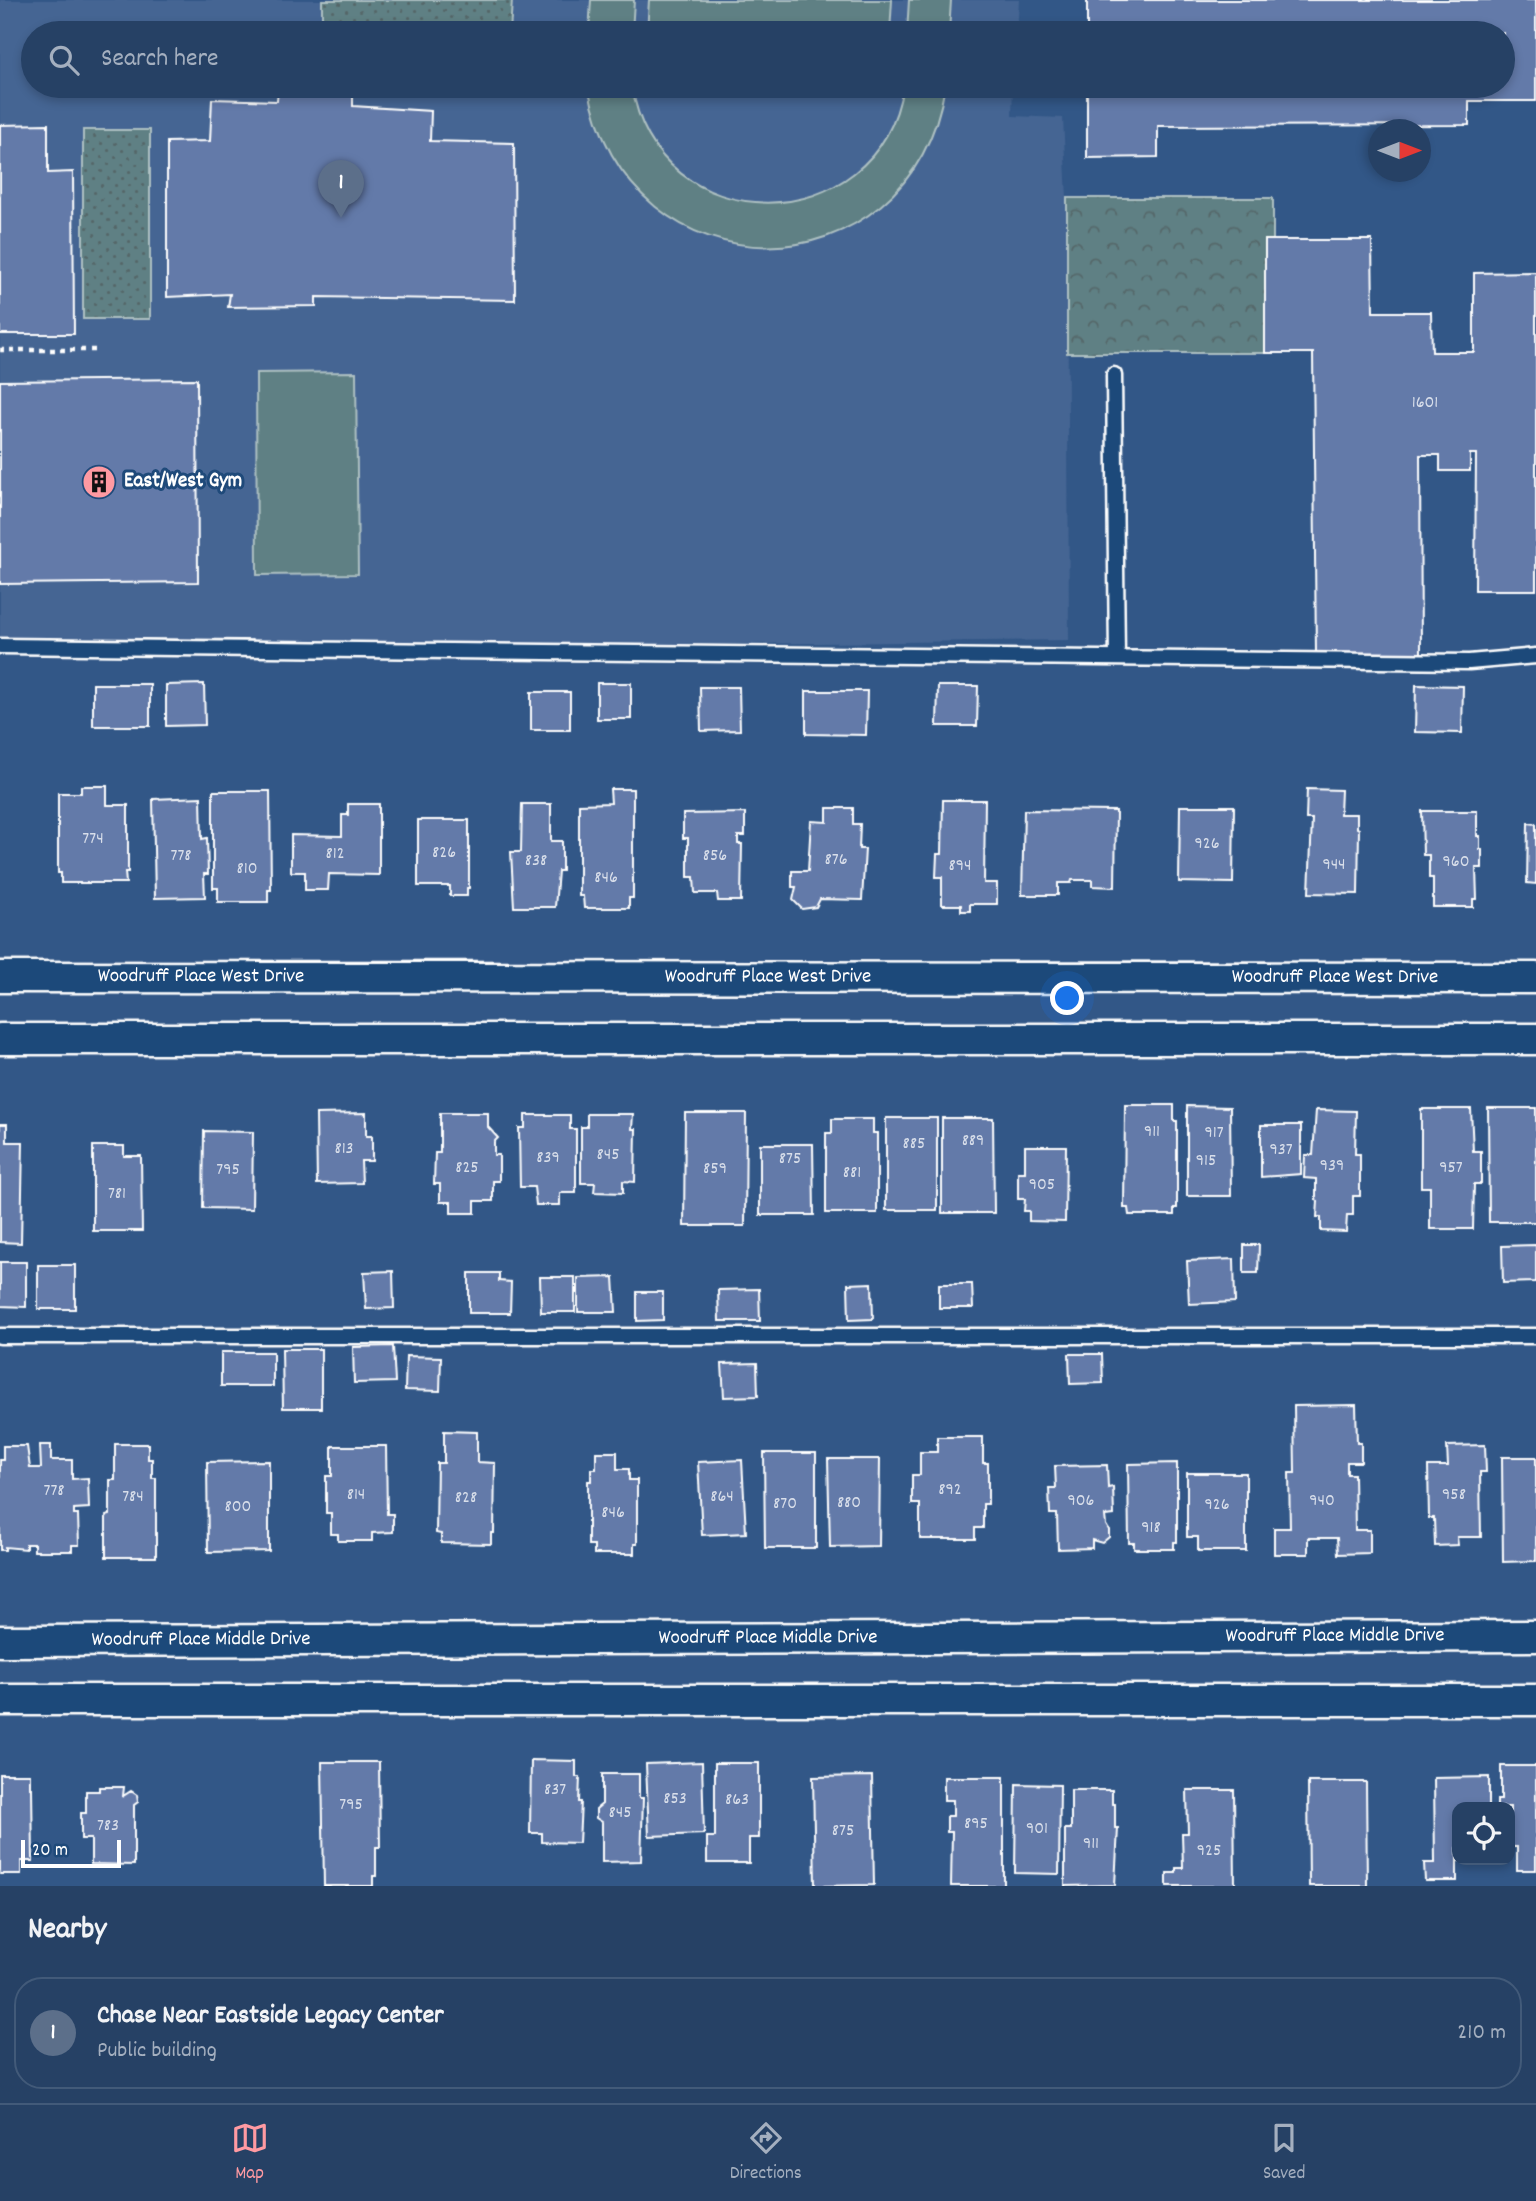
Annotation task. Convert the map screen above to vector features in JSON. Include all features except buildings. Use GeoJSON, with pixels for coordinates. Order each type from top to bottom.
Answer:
{"type":"FeatureCollection","features":[{"type":"Feature","properties":{"kind":"street","name":"Woodruff Place West Drive"},"geometry":{"type":"LineString","coordinates":[[0,977],[1536,978]]}},
{"type":"Feature","properties":{"kind":"street"},"geometry":{"type":"LineString","coordinates":[[0,1039],[1536,1039]]}},
{"type":"Feature","properties":{"kind":"street","name":"Woodruff Place Middle Drive"},"geometry":{"type":"LineString","coordinates":[[0,1641],[1536,1636]]}},
{"type":"Feature","properties":{"kind":"street"},"geometry":{"type":"LineString","coordinates":[[0,1700],[1536,1700]]}},
{"type":"Feature","properties":{"kind":"lane"},"geometry":{"type":"LineString","coordinates":[[1114,375],[1116,658]]}},
{"type":"Feature","properties":{"kind":"lane"},"geometry":{"type":"LineString","coordinates":[[0,646],[1469,662],[1536,656]]}},
{"type":"Feature","properties":{"kind":"lane"},"geometry":{"type":"LineString","coordinates":[[0,1336],[1536,1336]]}},
{"type":"Feature","properties":{"kind":"path"},"geometry":{"type":"LineString","coordinates":[[0,350],[97,350]]}},
{"type":"Feature","properties":{"kind":"shaded area"},"geometry":{"type":"Polygon","coordinates":[[[0,0],[1019,0],[1018,21],[21,21],[21,98],[1013,98],[1012,116],[1063,118],[1067,198],[1069,640],[0,653],[0,0]]]}},
{"type":"Feature","properties":{"kind":"green space"},"geometry":{"type":"Polygon","coordinates":[[[322,0],[512,0],[511,21],[322,21],[322,0]]]}},
{"type":"Feature","properties":{"kind":"green space"},"geometry":{"type":"Polygon","coordinates":[[[591,0],[634,0],[633,21],[590,21],[591,0]]]}},
{"type":"Feature","properties":{"kind":"green space"},"geometry":{"type":"Polygon","coordinates":[[[649,0],[892,0],[891,21],[648,21],[649,0]]]}},
{"type":"Feature","properties":{"kind":"green space"},"geometry":{"type":"Polygon","coordinates":[[[909,0],[951,0],[950,21],[908,21],[909,0]]]}},
{"type":"Feature","properties":{"kind":"green space"},"geometry":{"type":"Polygon","coordinates":[[[592,98],[636,98],[650,137],[681,174],[722,195],[768,203],[813,195],[854,173],[885,137],[899,98],[941,98],[921,156],[880,206],[827,236],[768,246],[709,237],[655,207],[613,156],[592,98]]]}},
{"type":"Feature","properties":{"kind":"green space"},"geometry":{"type":"Polygon","coordinates":[[[83,130],[150,130],[150,319],[83,319],[83,130]]]}},
{"type":"Feature","properties":{"kind":"green space"},"geometry":{"type":"Polygon","coordinates":[[[1067,198],[1273,198],[1273,240],[1265,241],[1265,353],[1067,353],[1067,198]]]}},
{"type":"Feature","properties":{"kind":"green space"},"geometry":{"type":"Polygon","coordinates":[[[356,372],[358,574],[257,575],[256,373],[356,372]]]}},
{"type":"Feature","properties":{"kind":"place","name":"Chase Near Eastside Legacy Center"},"geometry":{"type":"Point","coordinates":[341,218]}},
{"type":"Feature","properties":{"kind":"place","name":"East/West Gym"},"geometry":{"type":"Point","coordinates":[99,482]}}]}
